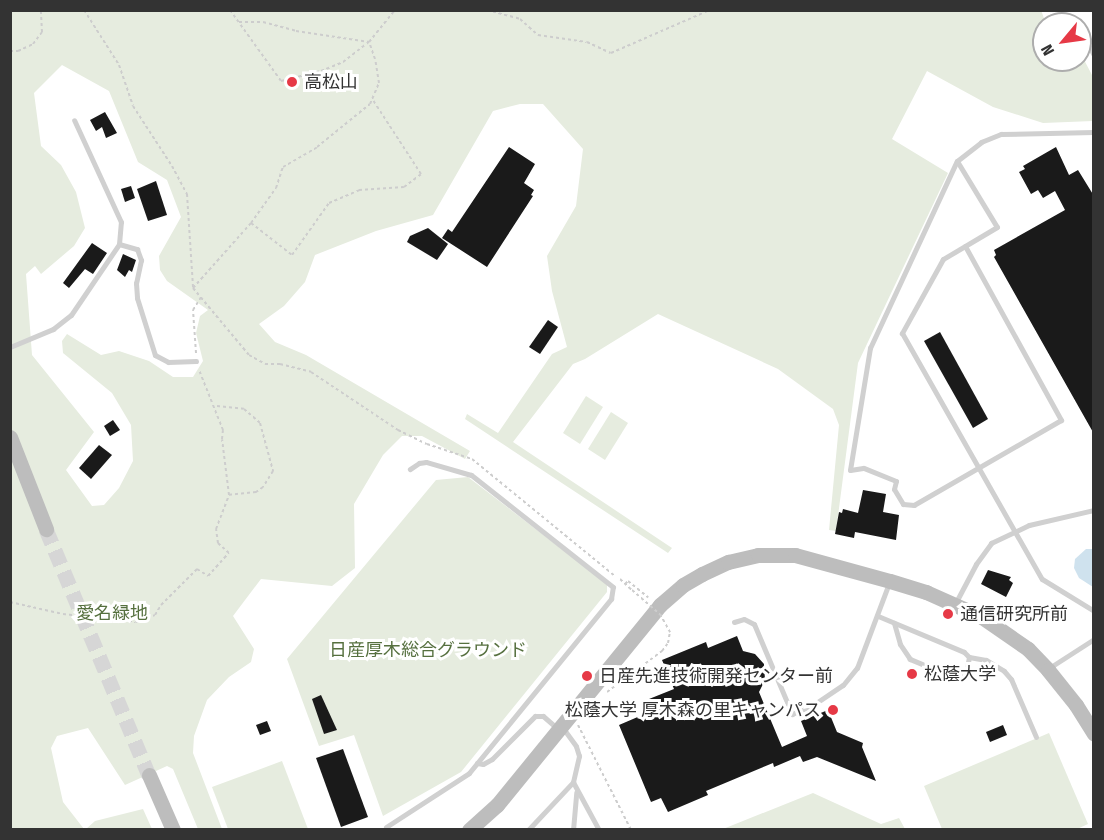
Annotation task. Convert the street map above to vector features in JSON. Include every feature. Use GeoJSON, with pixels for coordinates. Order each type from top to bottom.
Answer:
{"type":"FeatureCollection","features":[{"type":"Feature","properties":{"kind":"street"},"geometry":{"type":"LineString","coordinates":[[10,437],[46,529]]}},
{"type":"Feature","properties":{"kind":"street"},"geometry":{"type":"LineString","coordinates":[[469,830],[496,805],[566,727],[660,605],[683,585],[728,562],[758,555],[795,555],[890,581],[955,604],[1002,628],[1028,649],[1048,670],[1076,705],[1094,734]]}},
{"type":"Feature","properties":{"kind":"street"},"geometry":{"type":"LineString","coordinates":[[149,775],[173,830]]}},
{"type":"Feature","properties":{"kind":"lane"},"geometry":{"type":"LineString","coordinates":[[10,347],[53,330],[71,315],[119,244],[121,222],[74,120]]}},
{"type":"Feature","properties":{"kind":"lane"},"geometry":{"type":"LineString","coordinates":[[965,246],[1061,420],[914,505],[903,504],[894,489],[896,481],[863,468],[850,470],[870,348],[957,161],[981,142],[1001,134],[1094,132]]}},
{"type":"Feature","properties":{"kind":"lane"},"geometry":{"type":"LineString","coordinates":[[957,161],[997,228],[938,265],[902,333],[1041,579],[1094,611]]}},
{"type":"Feature","properties":{"kind":"lane"},"geometry":{"type":"LineString","coordinates":[[119,244],[137,249],[141,260],[136,283],[137,298],[155,355],[168,362],[196,361]]}},
{"type":"Feature","properties":{"kind":"lane"},"geometry":{"type":"LineString","coordinates":[[386,826],[457,781],[477,763],[611,599],[613,587],[471,475],[426,462],[419,462],[410,469]]}},
{"type":"Feature","properties":{"kind":"lane"},"geometry":{"type":"LineString","coordinates":[[955,604],[966,581],[991,543],[1013,531],[1094,510]]}},
{"type":"Feature","properties":{"kind":"lane"},"geometry":{"type":"LineString","coordinates":[[734,622],[744,619],[754,624],[792,714],[813,705],[843,685],[857,668],[890,581]]}},
{"type":"Feature","properties":{"kind":"lane"},"geometry":{"type":"LineString","coordinates":[[878,616],[969,657],[986,660],[1004,671],[1011,679],[1036,737]]}},
{"type":"Feature","properties":{"kind":"lane"},"geometry":{"type":"LineString","coordinates":[[894,623],[904,653],[916,662],[953,677],[966,672],[969,657]]}},
{"type":"Feature","properties":{"kind":"lane"},"geometry":{"type":"LineString","coordinates":[[1048,670],[1054,662],[1094,639]]}},
{"type":"Feature","properties":{"kind":"lane"},"geometry":{"type":"LineString","coordinates":[[477,763],[483,764],[492,759],[535,716],[566,727],[579,756],[573,782],[528,830]]}},
{"type":"Feature","properties":{"kind":"lane"},"geometry":{"type":"LineString","coordinates":[[573,782],[578,797],[573,830]]}},
{"type":"Feature","properties":{"kind":"lane"},"geometry":{"type":"LineString","coordinates":[[573,782],[599,830]]}},
{"type":"Feature","properties":{"kind":"path"},"geometry":{"type":"LineString","coordinates":[[10,51],[18,51],[33,44],[42,32],[41,10]]}},
{"type":"Feature","properties":{"kind":"path"},"geometry":{"type":"LineString","coordinates":[[84,10],[119,65],[133,106],[172,166],[187,194],[193,288],[249,355],[265,364],[280,364],[311,372],[408,435]]}},
{"type":"Feature","properties":{"kind":"path"},"geometry":{"type":"LineString","coordinates":[[230,10],[281,81],[321,71],[343,62],[369,42],[395,10]]}},
{"type":"Feature","properties":{"kind":"path"},"geometry":{"type":"LineString","coordinates":[[487,10],[520,19],[538,35],[587,42],[611,53],[710,10]]}},
{"type":"Feature","properties":{"kind":"path"},"geometry":{"type":"LineString","coordinates":[[238,22],[263,22],[296,31],[369,42]]}},
{"type":"Feature","properties":{"kind":"path"},"geometry":{"type":"LineString","coordinates":[[193,288],[251,223],[276,188],[283,167],[317,147],[370,104],[379,83],[375,59],[369,42]]}},
{"type":"Feature","properties":{"kind":"path"},"geometry":{"type":"LineString","coordinates":[[251,223],[292,255],[329,203],[359,190],[404,187],[421,174],[372,99]]}},
{"type":"Feature","properties":{"kind":"path"},"geometry":{"type":"LineString","coordinates":[[10,602],[63,614],[136,622],[155,615],[161,605],[197,569],[208,576],[229,553],[218,543],[216,529],[229,495],[222,439],[223,430],[216,406],[204,384],[196,361],[192,310],[201,297]]}},
{"type":"Feature","properties":{"kind":"path"},"geometry":{"type":"LineString","coordinates":[[216,406],[244,409],[260,423],[273,471],[256,492],[229,495]]}},
{"type":"Feature","properties":{"kind":"path"},"geometry":{"type":"LineString","coordinates":[[625,584],[628,581],[652,601]]}},
{"type":"Feature","properties":{"kind":"path"},"geometry":{"type":"LineString","coordinates":[[602,694],[614,690],[662,651],[668,643],[670,632],[660,614],[632,590]]}},
{"type":"Feature","properties":{"kind":"path"},"geometry":{"type":"LineString","coordinates":[[566,727],[631,830]]}},
{"type":"Feature","properties":{"kind":"green space","name":"愛名緑地"},"geometry":{"type":"Polygon","coordinates":[[[1041,10],[1042,12],[1032,12],[1032,72],[1090,72],[1093,77],[1093,121],[1043,123],[993,107],[927,71],[892,139],[948,173],[858,363],[836,531],[829,530],[839,425],[833,409],[778,369],[658,314],[573,364],[513,442],[672,548],[668,553],[465,419],[467,414],[498,433],[552,354],[567,347],[552,291],[547,256],[576,206],[583,149],[543,104],[520,104],[493,111],[433,215],[376,231],[315,255],[305,282],[284,306],[259,324],[275,342],[306,355],[470,451],[465,459],[422,436],[402,436],[383,455],[354,504],[355,568],[332,586],[261,579],[233,616],[254,649],[251,662],[229,677],[207,700],[194,736],[193,753],[222,829],[198,829],[173,769],[167,766],[125,785],[88,728],[57,736],[51,748],[63,802],[84,829],[11,829],[11,11],[1041,10]],[[62,65],[34,93],[41,146],[61,165],[76,192],[85,228],[74,246],[41,274],[35,266],[26,274],[32,355],[94,432],[66,470],[92,506],[104,505],[119,488],[133,461],[131,425],[112,393],[63,353],[62,341],[67,334],[101,355],[119,351],[149,361],[173,377],[193,377],[203,361],[196,333],[200,316],[208,310],[167,281],[160,270],[159,256],[181,217],[167,180],[138,162],[109,91],[62,65]]]}},
{"type":"Feature","properties":{"kind":"green space"},"geometry":{"type":"Polygon","coordinates":[[[586,396],[603,407],[580,444],[563,433],[586,396]]]}},
{"type":"Feature","properties":{"kind":"green space"},"geometry":{"type":"Polygon","coordinates":[[[611,412],[628,423],[605,460],[588,449],[611,412]]]}},
{"type":"Feature","properties":{"kind":"green space","name":"日産厚木総合グラウンド"},"geometry":{"type":"Polygon","coordinates":[[[468,477],[607,584],[607,592],[461,772],[383,816],[354,735],[319,746],[287,659],[436,480],[468,477]]]}},
{"type":"Feature","properties":{"kind":"green space"},"geometry":{"type":"Polygon","coordinates":[[[1049,733],[1088,824],[1075,830],[942,829],[924,786],[1049,733]]]}},
{"type":"Feature","properties":{"kind":"green space"},"geometry":{"type":"Polygon","coordinates":[[[282,761],[308,829],[228,829],[212,787],[282,761]]]}},
{"type":"Feature","properties":{"kind":"green space"},"geometry":{"type":"Polygon","coordinates":[[[813,793],[881,824],[899,818],[905,829],[723,829],[813,793]]]}},
{"type":"Feature","properties":{"kind":"green space"},"geometry":{"type":"Polygon","coordinates":[[[143,809],[152,829],[86,829],[95,821],[143,809]]]}},
{"type":"Feature","properties":{"kind":"water"},"geometry":{"type":"Polygon","coordinates":[[[1086,549],[1093,549],[1093,587],[1079,578],[1074,568],[1075,559],[1086,549]]]}},
{"type":"Feature","properties":{"kind":"building"},"geometry":{"type":"Polygon","coordinates":[[[105,112],[117,133],[106,138],[102,127],[96,131],[90,120],[105,112]]]}},
{"type":"Feature","properties":{"kind":"building"},"geometry":{"type":"Polygon","coordinates":[[[509,147],[535,164],[524,183],[534,190],[531,195],[533,196],[487,267],[442,238],[448,229],[452,232],[509,147]]]}},
{"type":"Feature","properties":{"kind":"building"},"geometry":{"type":"Polygon","coordinates":[[[1056,147],[1069,175],[1078,170],[1094,196],[1094,434],[994,257],[996,255],[994,250],[1065,210],[1055,191],[1043,198],[1038,190],[1031,194],[1019,172],[1025,169],[1023,166],[1056,147]]]}},
{"type":"Feature","properties":{"kind":"building"},"geometry":{"type":"Polygon","coordinates":[[[156,181],[167,215],[148,221],[137,189],[156,181]]]}},
{"type":"Feature","properties":{"kind":"building"},"geometry":{"type":"Polygon","coordinates":[[[131,186],[135,198],[125,202],[121,189],[131,186]]]}},
{"type":"Feature","properties":{"kind":"building"},"geometry":{"type":"Polygon","coordinates":[[[428,228],[448,244],[437,260],[407,242],[410,236],[428,228]]]}},
{"type":"Feature","properties":{"kind":"building"},"geometry":{"type":"Polygon","coordinates":[[[92,243],[107,253],[93,274],[85,269],[69,288],[63,283],[92,243]]]}},
{"type":"Feature","properties":{"kind":"building"},"geometry":{"type":"Polygon","coordinates":[[[123,254],[136,260],[132,272],[129,270],[125,277],[117,270],[123,254]]]}},
{"type":"Feature","properties":{"kind":"building"},"geometry":{"type":"Polygon","coordinates":[[[548,320],[558,327],[540,354],[529,347],[548,320]]]}},
{"type":"Feature","properties":{"kind":"building"},"geometry":{"type":"Polygon","coordinates":[[[940,332],[988,419],[973,428],[924,341],[940,332]]]}},
{"type":"Feature","properties":{"kind":"building"},"geometry":{"type":"Polygon","coordinates":[[[113,420],[120,430],[110,436],[104,426],[113,420]]]}},
{"type":"Feature","properties":{"kind":"building"},"geometry":{"type":"Polygon","coordinates":[[[99,445],[112,455],[91,479],[79,468],[99,445]]]}},
{"type":"Feature","properties":{"kind":"building"},"geometry":{"type":"Polygon","coordinates":[[[863,490],[886,494],[883,512],[899,515],[896,540],[855,532],[854,538],[835,534],[839,512],[842,513],[843,509],[858,513],[863,490]]]}},
{"type":"Feature","properties":{"kind":"building"},"geometry":{"type":"Polygon","coordinates":[[[988,570],[1011,577],[1009,580],[1013,583],[1006,597],[981,584],[988,570]]]}},
{"type":"Feature","properties":{"kind":"building"},"geometry":{"type":"Polygon","coordinates":[[[737,636],[743,651],[755,654],[764,664],[765,680],[759,692],[782,747],[807,736],[801,721],[828,710],[837,732],[863,743],[862,747],[876,781],[817,757],[803,762],[800,756],[774,767],[773,763],[706,791],[708,795],[668,812],[661,798],[651,802],[619,725],[654,710],[649,699],[674,689],[662,660],[706,642],[708,648],[737,636]]]}},
{"type":"Feature","properties":{"kind":"building"},"geometry":{"type":"Polygon","coordinates":[[[321,695],[337,730],[324,734],[312,699],[321,695]]]}},
{"type":"Feature","properties":{"kind":"building"},"geometry":{"type":"Polygon","coordinates":[[[267,721],[271,731],[260,735],[256,725],[267,721]]]}},
{"type":"Feature","properties":{"kind":"building"},"geometry":{"type":"Polygon","coordinates":[[[1003,725],[1007,735],[990,742],[986,732],[1003,725]]]}},
{"type":"Feature","properties":{"kind":"building"},"geometry":{"type":"Polygon","coordinates":[[[343,749],[368,817],[341,827],[316,758],[343,749]]]}},
{"type":"Feature","properties":{"kind":"tunnel"},"geometry":{"type":"LineString","coordinates":[[46,529],[149,775]]}},
{"type":"Feature","properties":{"kind":"place","name":"高松山"},"geometry":{"type":"Point","coordinates":[292,82]}},
{"type":"Feature","properties":{"kind":"place","name":"通信研究所前"},"geometry":{"type":"Point","coordinates":[948,614]}},
{"type":"Feature","properties":{"kind":"place","name":"松蔭大学"},"geometry":{"type":"Point","coordinates":[912,674]}},
{"type":"Feature","properties":{"kind":"place","name":"日産先進技術開発センター前"},"geometry":{"type":"Point","coordinates":[587,676]}},
{"type":"Feature","properties":{"kind":"place","name":"松蔭大学 厚木森の里キャンパス"},"geometry":{"type":"Point","coordinates":[833,710]}}]}
